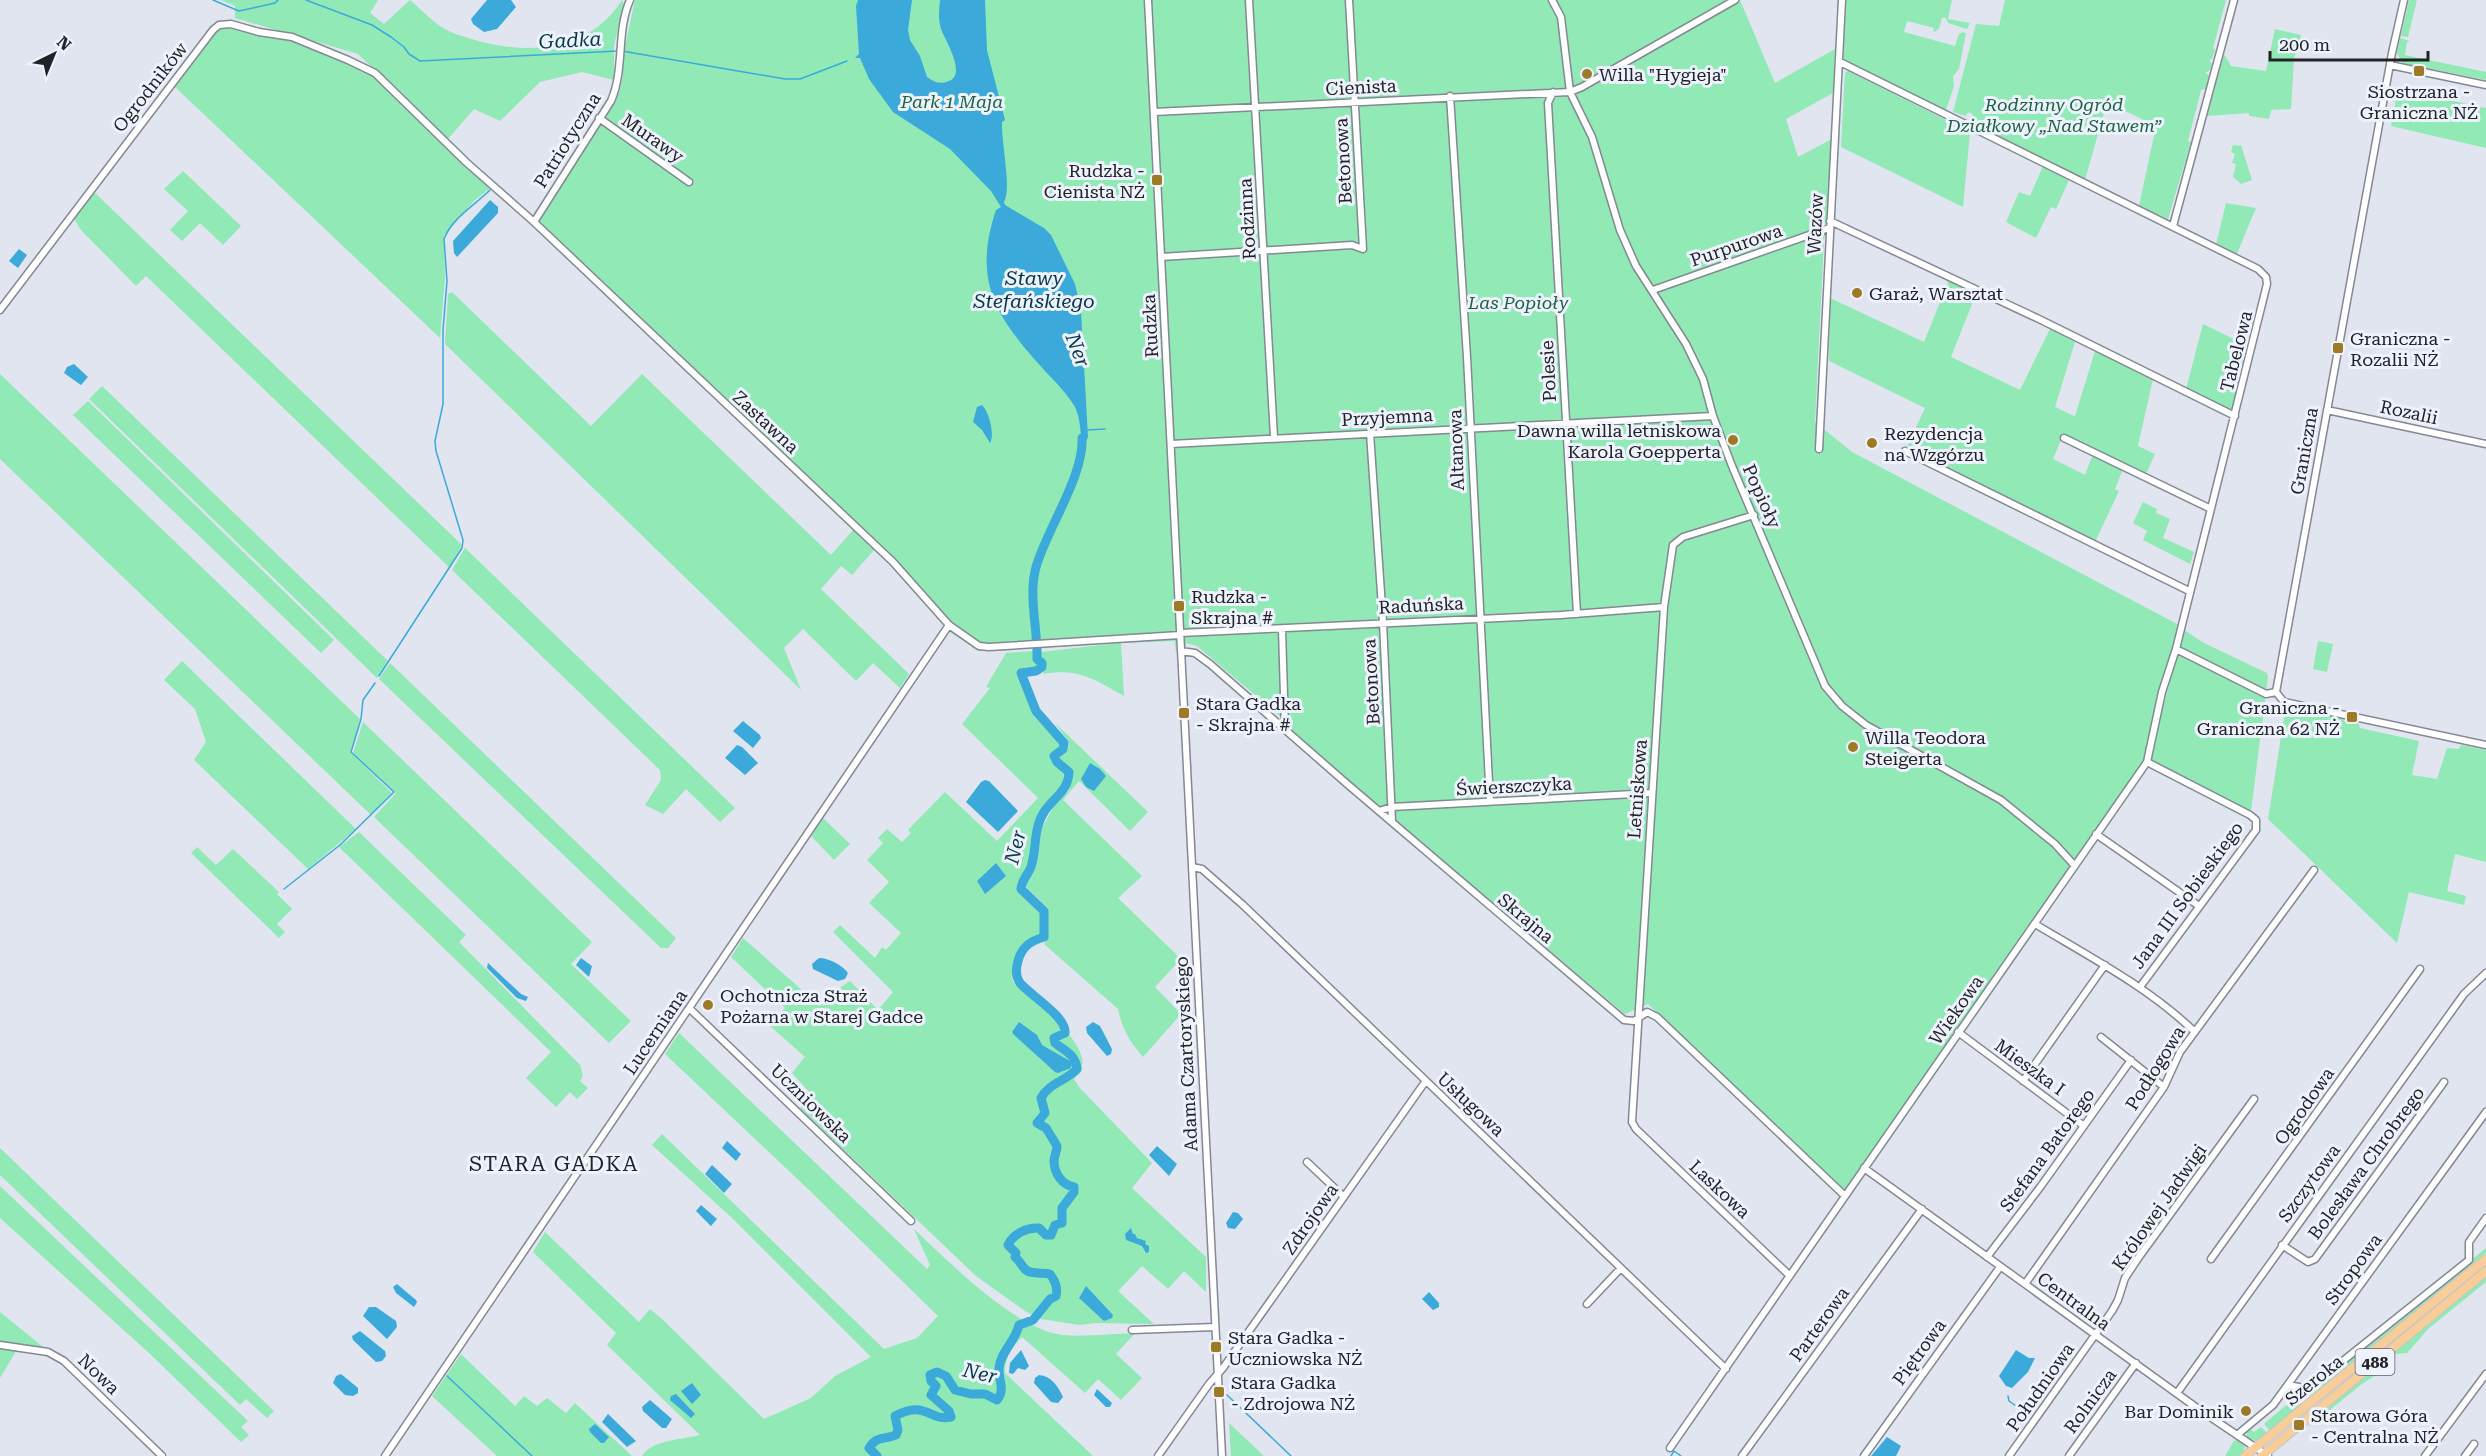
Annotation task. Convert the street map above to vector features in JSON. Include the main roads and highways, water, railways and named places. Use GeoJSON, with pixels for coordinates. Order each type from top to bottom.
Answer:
{"type":"FeatureCollection","features":[{"type":"Feature","properties":{"kind":"main road","name":"Szeroka"},"geometry":{"type":"LineString","coordinates":[[2245,1456],[2486,1259]]}},
{"type":"Feature","properties":{"kind":"main road","name":"Szeroka"},"geometry":{"type":"LineString","coordinates":[[2265,1455],[2486,1271]]}},
{"type":"Feature","properties":{"kind":"water"},"geometry":{"type":"Polygon","coordinates":[[[487,0],[511,0],[516,7],[497,29],[484,32],[473,24],[471,19],[487,0]]]}},
{"type":"Feature","properties":{"kind":"water","name":"Stawy Stefańskiego"},"geometry":{"type":"Polygon","coordinates":[[[858,0],[912,0],[908,30],[910,40],[920,56],[927,77],[940,83],[949,81],[954,77],[956,71],[953,56],[940,25],[940,0],[985,0],[987,50],[1005,120],[1002,122],[1007,176],[1004,202],[1005,205],[1044,228],[1051,235],[1075,284],[1081,311],[1088,437],[1083,448],[1075,407],[1008,326],[991,292],[987,274],[987,254],[996,210],[1001,207],[991,191],[950,149],[893,112],[869,79],[860,58],[855,58],[859,54],[856,6],[858,0]]]}},
{"type":"Feature","properties":{"kind":"water"},"geometry":{"type":"Polygon","coordinates":[[[490,200],[498,207],[498,213],[457,257],[454,253],[453,241],[490,200]]]}},
{"type":"Feature","properties":{"kind":"water"},"geometry":{"type":"Polygon","coordinates":[[[19,249],[27,255],[18,268],[9,261],[19,249]]]}},
{"type":"Feature","properties":{"kind":"water"},"geometry":{"type":"Polygon","coordinates":[[[2231,358],[2239,361],[2239,371],[2225,375],[2226,363],[2231,358]]]}},
{"type":"Feature","properties":{"kind":"water"},"geometry":{"type":"Polygon","coordinates":[[[74,364],[88,377],[81,385],[64,373],[67,367],[74,364]]]}},
{"type":"Feature","properties":{"kind":"water"},"geometry":{"type":"Polygon","coordinates":[[[982,405],[990,423],[992,434],[990,443],[982,430],[973,422],[977,407],[982,405]]]}},
{"type":"Feature","properties":{"kind":"water"},"geometry":{"type":"Polygon","coordinates":[[[743,721],[760,735],[761,738],[753,748],[733,731],[743,721]]]}},
{"type":"Feature","properties":{"kind":"water"},"geometry":{"type":"Polygon","coordinates":[[[737,745],[758,763],[745,775],[725,758],[737,745]]]}},
{"type":"Feature","properties":{"kind":"water"},"geometry":{"type":"Polygon","coordinates":[[[1090,763],[1106,776],[1094,791],[1086,787],[1081,779],[1090,763]]]}},
{"type":"Feature","properties":{"kind":"water"},"geometry":{"type":"Polygon","coordinates":[[[985,780],[989,781],[1018,811],[998,832],[966,802],[985,780]]]}},
{"type":"Feature","properties":{"kind":"water"},"geometry":{"type":"Polygon","coordinates":[[[996,863],[1006,876],[985,894],[977,881],[996,863]]]}},
{"type":"Feature","properties":{"kind":"water"},"geometry":{"type":"Polygon","coordinates":[[[581,958],[592,966],[589,977],[576,965],[581,958]]]}},
{"type":"Feature","properties":{"kind":"water"},"geometry":{"type":"Polygon","coordinates":[[[819,958],[842,967],[848,973],[845,979],[838,981],[813,969],[812,964],[819,958]]]}},
{"type":"Feature","properties":{"kind":"water"},"geometry":{"type":"Polygon","coordinates":[[[488,963],[521,994],[528,997],[526,1001],[517,998],[487,968],[488,963]]]}},
{"type":"Feature","properties":{"kind":"water"},"geometry":{"type":"Polygon","coordinates":[[[1019,1022],[1037,1035],[1042,1045],[1070,1061],[1071,1068],[1055,1072],[1014,1035],[1012,1032],[1019,1022]]]}},
{"type":"Feature","properties":{"kind":"water"},"geometry":{"type":"Polygon","coordinates":[[[1093,1022],[1100,1026],[1112,1049],[1111,1054],[1107,1056],[1087,1033],[1086,1027],[1093,1022]]]}},
{"type":"Feature","properties":{"kind":"water"},"geometry":{"type":"Polygon","coordinates":[[[727,1141],[741,1154],[736,1161],[722,1148],[727,1141]]]}},
{"type":"Feature","properties":{"kind":"water"},"geometry":{"type":"Polygon","coordinates":[[[1157,1146],[1177,1164],[1169,1176],[1149,1155],[1157,1146]]]}},
{"type":"Feature","properties":{"kind":"water"},"geometry":{"type":"Polygon","coordinates":[[[712,1165],[732,1184],[724,1193],[705,1174],[712,1165]]]}},
{"type":"Feature","properties":{"kind":"water"},"geometry":{"type":"Polygon","coordinates":[[[701,1205],[717,1219],[711,1226],[696,1211],[701,1205]]]}},
{"type":"Feature","properties":{"kind":"water"},"geometry":{"type":"Polygon","coordinates":[[[1233,1212],[1238,1213],[1243,1219],[1235,1229],[1228,1228],[1226,1223],[1233,1212]]]}},
{"type":"Feature","properties":{"kind":"water"},"geometry":{"type":"Polygon","coordinates":[[[1131,1228],[1137,1238],[1146,1241],[1149,1252],[1146,1253],[1142,1246],[1126,1240],[1125,1234],[1131,1228]]]}},
{"type":"Feature","properties":{"kind":"water"},"geometry":{"type":"Polygon","coordinates":[[[397,1284],[416,1300],[414,1307],[396,1293],[393,1287],[397,1284]]]}},
{"type":"Feature","properties":{"kind":"water"},"geometry":{"type":"Polygon","coordinates":[[[1086,1286],[1113,1315],[1112,1318],[1104,1321],[1079,1298],[1086,1286]]]}},
{"type":"Feature","properties":{"kind":"water"},"geometry":{"type":"Polygon","coordinates":[[[1429,1292],[1439,1303],[1439,1307],[1433,1310],[1422,1299],[1429,1292]]]}},
{"type":"Feature","properties":{"kind":"water"},"geometry":{"type":"Polygon","coordinates":[[[369,1307],[376,1307],[396,1321],[397,1327],[387,1339],[363,1316],[369,1307]]]}},
{"type":"Feature","properties":{"kind":"water"},"geometry":{"type":"Polygon","coordinates":[[[360,1331],[385,1351],[386,1356],[382,1361],[376,1362],[353,1340],[352,1336],[360,1331]]]}},
{"type":"Feature","properties":{"kind":"water"},"geometry":{"type":"Polygon","coordinates":[[[1021,1350],[1029,1366],[1025,1370],[1018,1368],[1013,1374],[1009,1373],[1010,1363],[1021,1350]]]}},
{"type":"Feature","properties":{"kind":"water"},"geometry":{"type":"Polygon","coordinates":[[[2016,1350],[2029,1358],[2035,1358],[2028,1372],[2012,1388],[2006,1386],[1999,1376],[2016,1350]]]}},
{"type":"Feature","properties":{"kind":"water"},"geometry":{"type":"Polygon","coordinates":[[[341,1374],[358,1388],[358,1393],[353,1396],[345,1395],[333,1383],[336,1376],[341,1374]]]}},
{"type":"Feature","properties":{"kind":"water"},"geometry":{"type":"Polygon","coordinates":[[[1039,1375],[1054,1382],[1059,1389],[1063,1397],[1058,1403],[1051,1402],[1034,1383],[1035,1378],[1039,1375]]]}},
{"type":"Feature","properties":{"kind":"water"},"geometry":{"type":"Polygon","coordinates":[[[692,1383],[701,1395],[692,1404],[681,1391],[692,1383]]]}},
{"type":"Feature","properties":{"kind":"water"},"geometry":{"type":"Polygon","coordinates":[[[1097,1389],[1112,1403],[1110,1407],[1106,1407],[1094,1395],[1097,1389]]]}},
{"type":"Feature","properties":{"kind":"water"},"geometry":{"type":"Polygon","coordinates":[[[676,1394],[695,1414],[691,1418],[670,1400],[671,1396],[676,1394]]]}},
{"type":"Feature","properties":{"kind":"water"},"geometry":{"type":"Polygon","coordinates":[[[650,1400],[672,1419],[666,1428],[662,1428],[643,1411],[642,1407],[650,1400]]]}},
{"type":"Feature","properties":{"kind":"water"},"geometry":{"type":"Polygon","coordinates":[[[608,1414],[636,1441],[627,1447],[602,1422],[608,1414]]]}},
{"type":"Feature","properties":{"kind":"water"},"geometry":{"type":"Polygon","coordinates":[[[595,1424],[609,1437],[604,1443],[601,1443],[590,1432],[589,1429],[595,1424]]]}},
{"type":"Feature","properties":{"kind":"water"},"geometry":{"type":"Polygon","coordinates":[[[1887,1437],[1901,1446],[1896,1456],[1871,1456],[1887,1437]]]}},
{"type":"Feature","properties":{"kind":"waterway","name":"Gadka"},"geometry":{"type":"LineString","coordinates":[[213,0],[239,11],[275,3],[278,0]]}},
{"type":"Feature","properties":{"kind":"waterway","name":"Gadka"},"geometry":{"type":"LineString","coordinates":[[306,0],[372,25],[420,61],[617,51]]}},
{"type":"Feature","properties":{"kind":"waterway","name":"Gadka"},"geometry":{"type":"LineString","coordinates":[[622,51],[785,79],[800,79],[847,61]]}},
{"type":"Feature","properties":{"kind":"waterway"},"geometry":{"type":"LineString","coordinates":[[379,676],[462,548],[463,540],[435,441],[443,404],[443,330],[447,281],[444,239],[458,218],[490,190]]}},
{"type":"Feature","properties":{"kind":"waterway"},"geometry":{"type":"LineString","coordinates":[[1088,430],[1105,429]]}},
{"type":"Feature","properties":{"kind":"waterway","name":"Ner"},"geometry":{"type":"LineString","coordinates":[[877,1456],[869,1448],[878,1439],[896,1435],[898,1430],[895,1416],[905,1411],[921,1410],[937,1417],[951,1417],[949,1411],[931,1395],[936,1386],[931,1381],[930,1375],[937,1372],[946,1376],[955,1390],[971,1394],[985,1394],[997,1400],[1001,1392],[1000,1362],[1019,1325],[1033,1320],[1050,1299],[1056,1296],[1056,1284],[1050,1274],[1027,1271],[1008,1245],[1013,1238],[1025,1230],[1039,1228],[1046,1235],[1051,1235],[1055,1225],[1062,1223],[1062,1208],[1074,1192],[1074,1187],[1062,1181],[1057,1174],[1054,1165],[1057,1146],[1046,1128],[1037,1123],[1045,1113],[1041,1098],[1044,1093],[1077,1069],[1072,1057],[1055,1043],[1054,1038],[1065,1033],[1060,1020],[1020,983],[1016,969],[1022,951],[1031,942],[1044,937],[1044,911],[1021,889],[1031,867],[1041,819],[1066,785],[1069,772],[1057,762],[1054,756],[1063,749],[1064,743],[1036,711],[1021,673],[1036,671],[1042,667],[1042,663],[1037,659],[1033,601],[1034,578],[1041,552],[1077,469],[1082,438]]}},
{"type":"Feature","properties":{"kind":"waterway"},"geometry":{"type":"LineString","coordinates":[[284,889],[340,845],[394,792],[351,752],[361,719],[363,700],[375,683]]}},
{"type":"Feature","properties":{"kind":"waterway"},"geometry":{"type":"LineString","coordinates":[[447,1376],[532,1456]]}},
{"type":"Feature","properties":{"kind":"waterway"},"geometry":{"type":"LineString","coordinates":[[1227,1395],[1291,1456]]}},
{"type":"Feature","properties":{"kind":"waterway"},"geometry":{"type":"LineString","coordinates":[[2008,1396],[2009,1401],[2030,1416]]}},
{"type":"Feature","properties":{"kind":"waterway"},"geometry":{"type":"LineString","coordinates":[[1671,1456],[1674,1451],[1681,1456]]}},
{"type":"Feature","properties":{"kind":"place","name":"Siostrzana - Graniczna NŻ"},"geometry":{"type":"Point","coordinates":[2419,71]}},
{"type":"Feature","properties":{"kind":"place","name":"Willa \"Hygieja\""},"geometry":{"type":"Point","coordinates":[1587,74]}},
{"type":"Feature","properties":{"kind":"place","name":"Rudzka - Cienista NŻ"},"geometry":{"type":"Point","coordinates":[1157,180]}},
{"type":"Feature","properties":{"kind":"place","name":"Garaż, Warsztat"},"geometry":{"type":"Point","coordinates":[1857,293]}},
{"type":"Feature","properties":{"kind":"place","name":"Graniczna - Rozalii NŻ"},"geometry":{"type":"Point","coordinates":[2338,348]}},
{"type":"Feature","properties":{"kind":"place","name":"Dawna willa letniskowa Karola Goepperta"},"geometry":{"type":"Point","coordinates":[1733,440]}},
{"type":"Feature","properties":{"kind":"place","name":"Rezydencja na Wzgórzu"},"geometry":{"type":"Point","coordinates":[1872,443]}},
{"type":"Feature","properties":{"kind":"place","name":"Rudzka - Skrajna #"},"geometry":{"type":"Point","coordinates":[1179,606]}},
{"type":"Feature","properties":{"kind":"place","name":"Stara Gadka - Skrajna #"},"geometry":{"type":"Point","coordinates":[1184,713]}},
{"type":"Feature","properties":{"kind":"place","name":"Graniczna - Graniczna 62 NŻ"},"geometry":{"type":"Point","coordinates":[2352,717]}},
{"type":"Feature","properties":{"kind":"place","name":"Willa Teodora Steigerta"},"geometry":{"type":"Point","coordinates":[1853,747]}},
{"type":"Feature","properties":{"kind":"place","name":"Ochotnicza Straż Pożarna w Starej Gadce"},"geometry":{"type":"Point","coordinates":[708,1005]}},
{"type":"Feature","properties":{"kind":"place","name":"Stara Gadka - Uczniowska NŻ"},"geometry":{"type":"Point","coordinates":[1216,1347]}},
{"type":"Feature","properties":{"kind":"place","name":"Stara Gadka - Zdrojowa NŻ"},"geometry":{"type":"Point","coordinates":[1219,1392]}},
{"type":"Feature","properties":{"kind":"place","name":"Bar Dominik"},"geometry":{"type":"Point","coordinates":[2246,1411]}},
{"type":"Feature","properties":{"kind":"place","name":"Starowa Góra - Centralna NŻ"},"geometry":{"type":"Point","coordinates":[2299,1425]}},
{"type":"Feature","properties":{"kind":"district","name":"STARA GADKA"},"geometry":{"type":"Point","coordinates":[554,1164]}},
{"type":"Feature","properties":{"kind":"park label","name":"Park 1 Maja"},"geometry":{"type":"Point","coordinates":[952,101]}},
{"type":"Feature","properties":{"kind":"park label","name":"Rodzinny Ogród Działkowy „Nad Stawem”"},"geometry":{"type":"Point","coordinates":[2054,114]}},
{"type":"Feature","properties":{"kind":"park label","name":"Las Popioły"},"geometry":{"type":"Point","coordinates":[1518,302]}}]}
